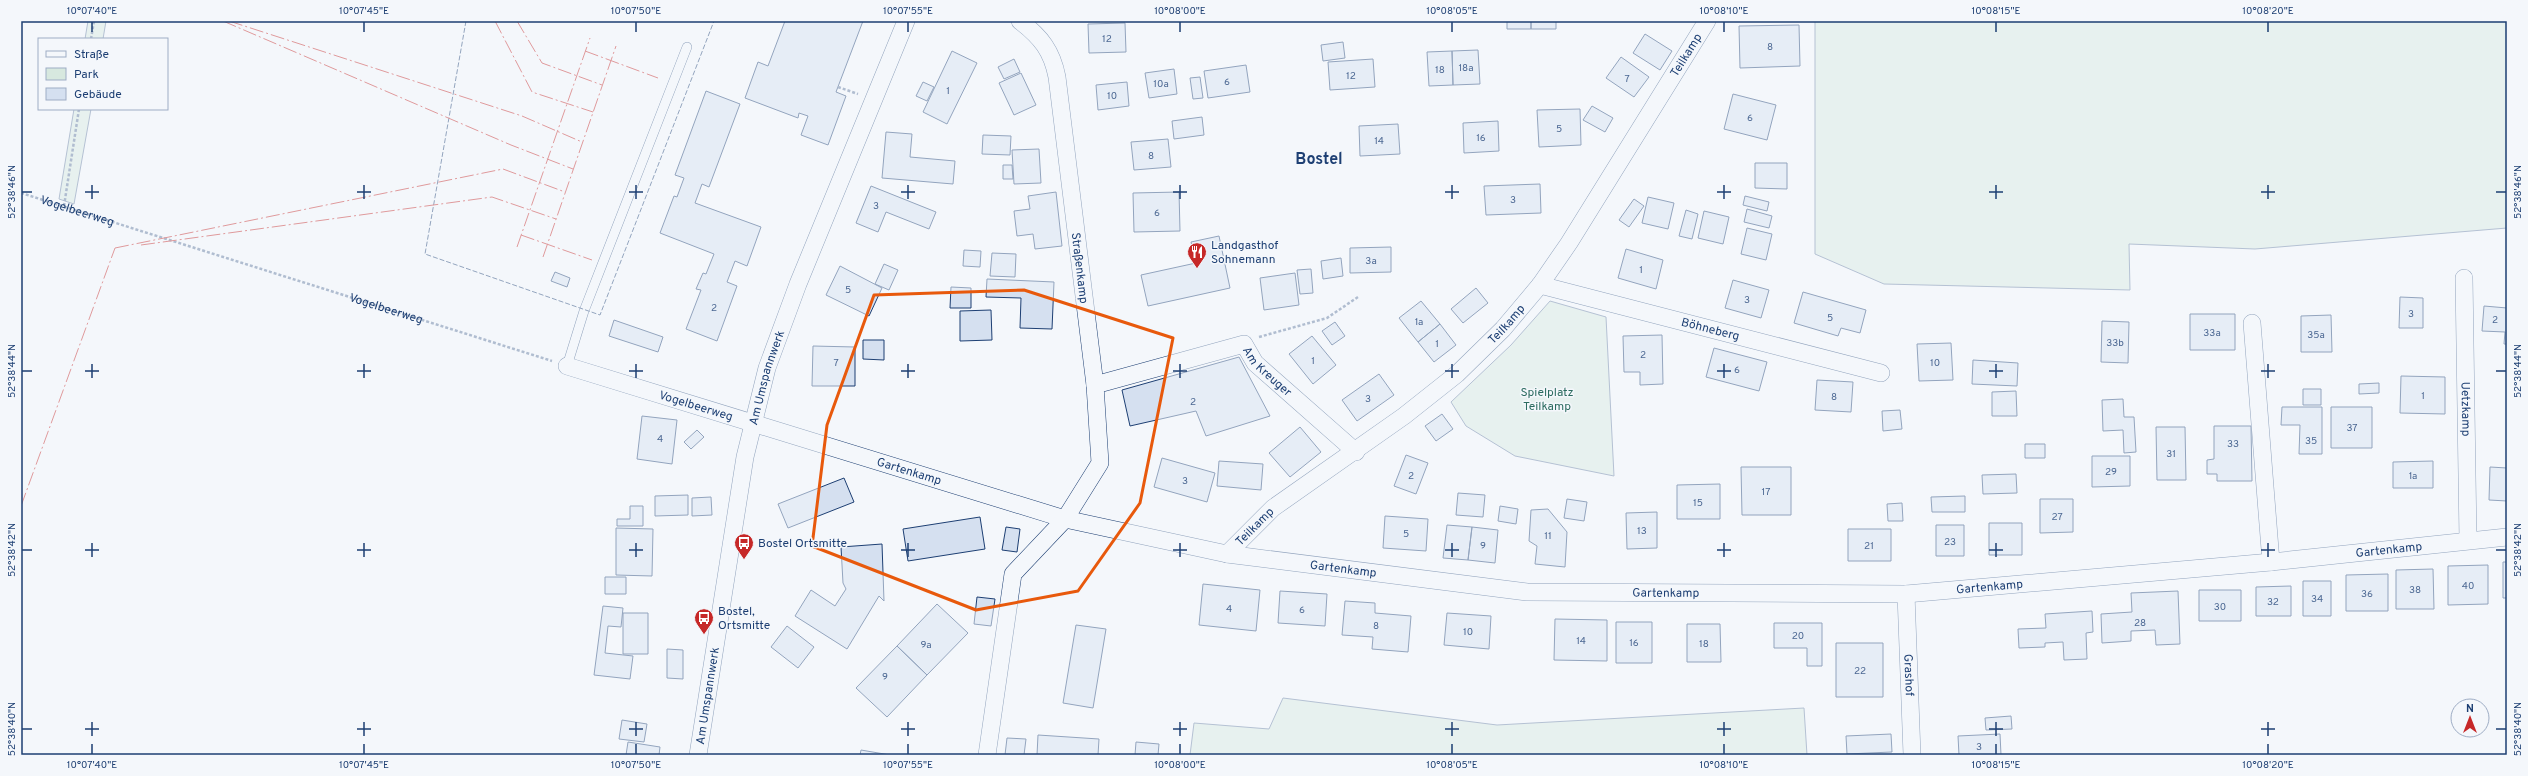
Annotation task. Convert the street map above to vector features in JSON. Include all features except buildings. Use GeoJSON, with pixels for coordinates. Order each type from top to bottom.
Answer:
{"type":"FeatureCollection","features":[{"type":"Feature","properties":{"kind":"street","name":"Am Umspannwerk"},"geometry":{"type":"LineString","coordinates":[[698,755],[753,422],[767,368],[798,284],[906,21]]}},
{"type":"Feature","properties":{"kind":"street","name":"Straßenkamp"},"geometry":{"type":"LineString","coordinates":[[1020,21],[1036,33],[1049,48],[1054,62],[1095,385],[1100,463],[1065,519]]}},
{"type":"Feature","properties":{"kind":"street","name":"Teilkamp"},"geometry":{"type":"LineString","coordinates":[[1227,554],[1273,508],[1356,452],[1457,374],[1503,329],[1540,286],[1569,243],[1707,21]]}},
{"type":"Feature","properties":{"kind":"street","name":"Uetzkamp"},"geometry":{"type":"LineString","coordinates":[[2464,278],[2468,540]]}},
{"type":"Feature","properties":{"kind":"street","name":"Böhneberg"},"geometry":{"type":"LineString","coordinates":[[1540,286],[1881,373]]}},
{"type":"Feature","properties":{"kind":"street"},"geometry":{"type":"LineString","coordinates":[[2252,323],[2271,562]]}},
{"type":"Feature","properties":{"kind":"street","name":"Am Kreuger"},"geometry":{"type":"LineString","coordinates":[[1095,385],[1244,344],[1255,363],[1356,452]]}},
{"type":"Feature","properties":{"kind":"street","name":"Vogelbeerweg"},"geometry":{"type":"LineString","coordinates":[[567,366],[753,422]]}},
{"type":"Feature","properties":{"kind":"street","name":"Gartenkamp"},"geometry":{"type":"LineString","coordinates":[[753,422],[1065,519],[1227,554],[1528,592],[1906,594],[2271,562],[2507,537]]}},
{"type":"Feature","properties":{"kind":"street"},"geometry":{"type":"LineString","coordinates":[[987,755],[1013,574],[1065,519]]}},
{"type":"Feature","properties":{"kind":"street","name":"Grashof"},"geometry":{"type":"LineString","coordinates":[[1906,594],[1912,755]]}},
{"type":"Feature","properties":{"kind":"lane"},"geometry":{"type":"LineString","coordinates":[[567,366],[584,311],[687,47]]}},
{"type":"Feature","properties":{"kind":"path"},"geometry":{"type":"LineString","coordinates":[[91,38],[94,21]]}},
{"type":"Feature","properties":{"kind":"path"},"geometry":{"type":"LineString","coordinates":[[838,87],[864,96]]}},
{"type":"Feature","properties":{"kind":"path"},"geometry":{"type":"LineString","coordinates":[[64,206],[79,110]]}},
{"type":"Feature","properties":{"kind":"path","name":"Vogelbeerweg"},"geometry":{"type":"LineString","coordinates":[[21,193],[567,366]]}},
{"type":"Feature","properties":{"kind":"path"},"geometry":{"type":"LineString","coordinates":[[1244,344],[1256,338],[1327,318],[1358,297]]}},
{"type":"Feature","properties":{"kind":"highlighted area"},"geometry":{"type":"Polygon","coordinates":[[[1024,290],[1173,338],[1140,503],[1078,591],[976,610],[812,546],[827,425],[874,295],[1024,290]]]}},
{"type":"Feature","properties":{"kind":"green space"},"geometry":{"type":"Polygon","coordinates":[[[88,21],[106,21],[103,38],[85,38],[88,21]]]}},
{"type":"Feature","properties":{"kind":"green space"},"geometry":{"type":"Polygon","coordinates":[[[1815,21],[2507,21],[2507,228],[2255,249],[2129,244],[2130,290],[1884,284],[1815,254],[1815,21]]]}},
{"type":"Feature","properties":{"kind":"green space"},"geometry":{"type":"Polygon","coordinates":[[[74,110],[91,110],[74,204],[59,199],[74,110]]]}},
{"type":"Feature","properties":{"kind":"green space","name":"Spielplatz Teilkamp"},"geometry":{"type":"Polygon","coordinates":[[[1550,301],[1606,317],[1614,476],[1515,456],[1466,426],[1451,402],[1511,345],[1550,301]]]}},
{"type":"Feature","properties":{"kind":"green space"},"geometry":{"type":"Polygon","coordinates":[[[1283,698],[1497,725],[1804,708],[1807,755],[1190,755],[1194,723],[1269,729],[1283,698]]]}},
{"type":"Feature","properties":{"kind":"fence"},"geometry":{"type":"LineString","coordinates":[[466,21],[425,254],[600,315],[714,21]]}},
{"type":"Feature","properties":{"kind":"power"},"geometry":{"type":"LineString","coordinates":[[223,21],[511,145],[573,169]]}},
{"type":"Feature","properties":{"kind":"power"},"geometry":{"type":"LineString","coordinates":[[229,21],[522,116],[582,142]]}},
{"type":"Feature","properties":{"kind":"power"},"geometry":{"type":"LineString","coordinates":[[495,21],[532,92],[593,112]]}},
{"type":"Feature","properties":{"kind":"power"},"geometry":{"type":"LineString","coordinates":[[517,21],[542,63],[602,85]]}},
{"type":"Feature","properties":{"kind":"power"},"geometry":{"type":"LineString","coordinates":[[517,247],[590,38]]}},
{"type":"Feature","properties":{"kind":"power"},"geometry":{"type":"LineString","coordinates":[[543,257],[616,46]]}},
{"type":"Feature","properties":{"kind":"power"},"geometry":{"type":"LineString","coordinates":[[585,51],[658,78]]}},
{"type":"Feature","properties":{"kind":"power"},"geometry":{"type":"LineString","coordinates":[[115,248],[503,169],[565,192]]}},
{"type":"Feature","properties":{"kind":"power"},"geometry":{"type":"LineString","coordinates":[[141,245],[492,197],[556,219]]}},
{"type":"Feature","properties":{"kind":"power"},"geometry":{"type":"LineString","coordinates":[[521,235],[592,260]]}},
{"type":"Feature","properties":{"kind":"power"},"geometry":{"type":"LineString","coordinates":[[21,506],[115,248]]}},
{"type":"Feature","properties":{"kind":"place","name":"Landgasthof Sohnemann"},"geometry":{"type":"Point","coordinates":[1197,269]}},
{"type":"Feature","properties":{"kind":"place","name":"Bostel Ortsmitte"},"geometry":{"type":"Point","coordinates":[744,560]}},
{"type":"Feature","properties":{"kind":"place","name":"Bostel, Ortsmitte"},"geometry":{"type":"Point","coordinates":[704,635]}},
{"type":"Feature","properties":{"kind":"district","name":"Bostel"},"geometry":{"type":"Point","coordinates":[1319,158]}}]}
